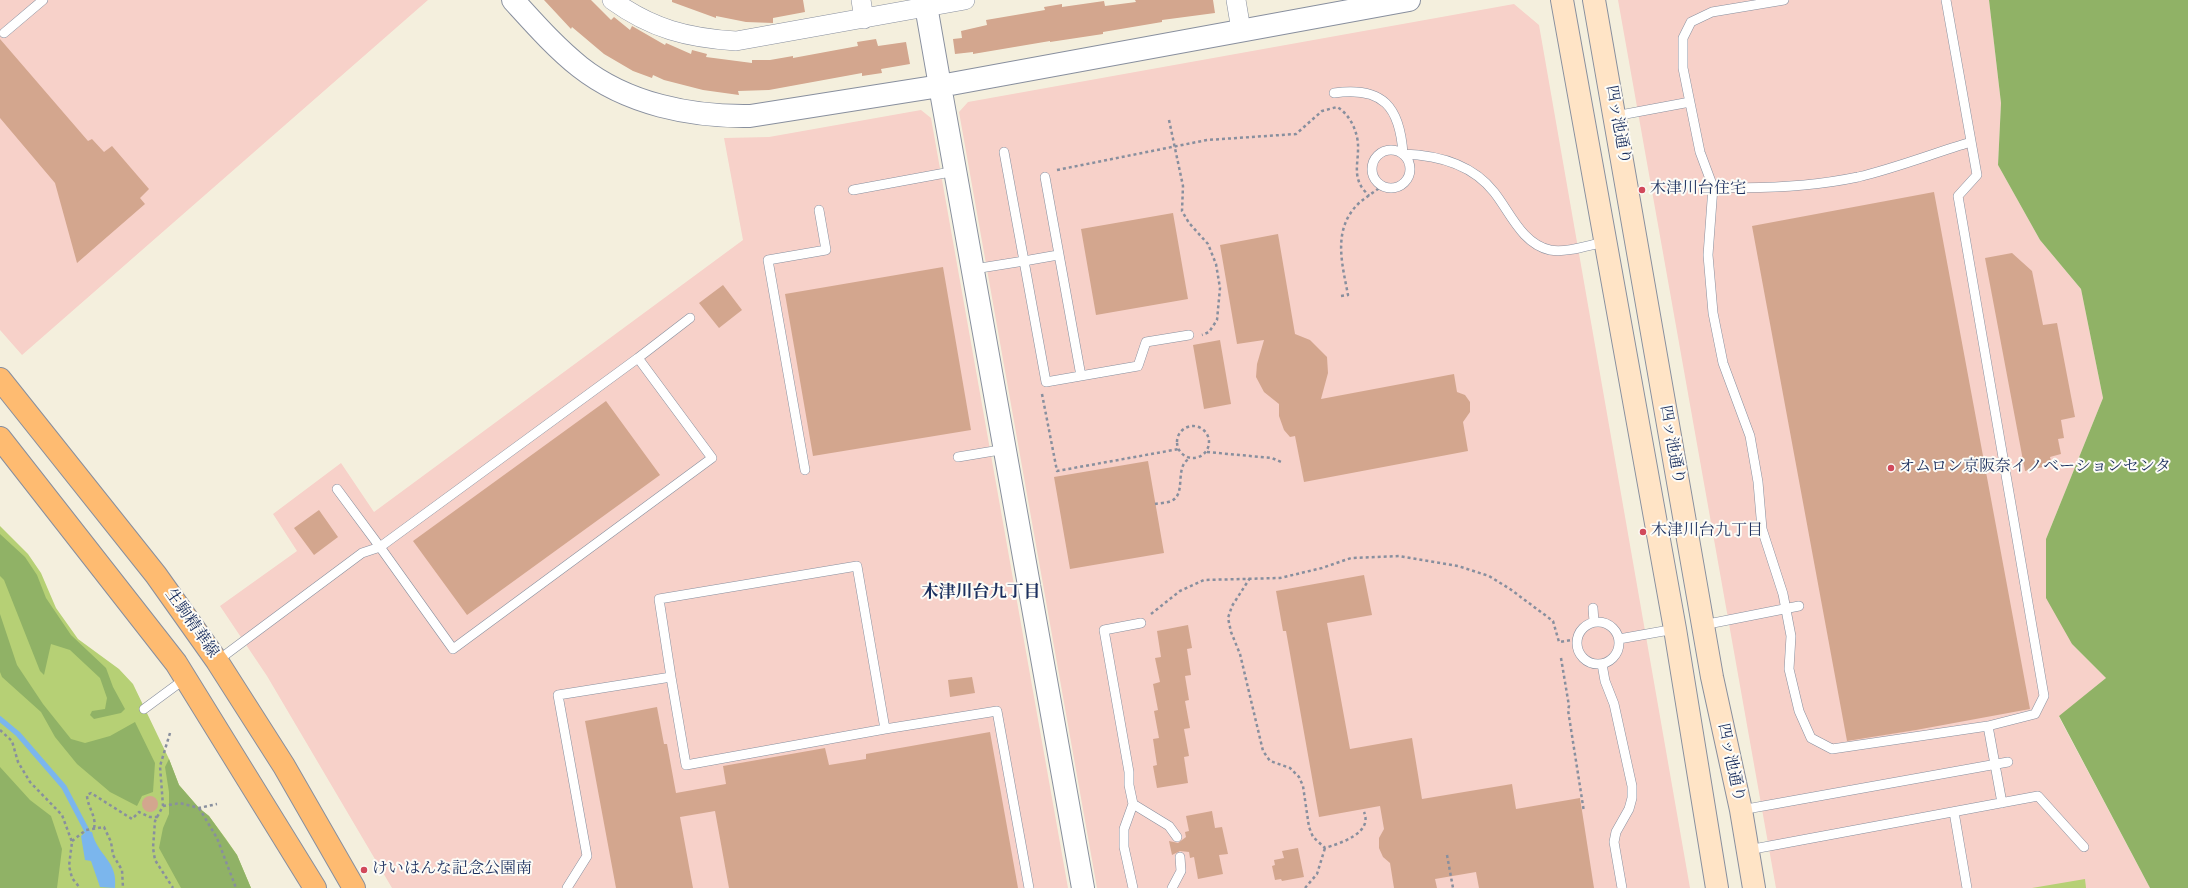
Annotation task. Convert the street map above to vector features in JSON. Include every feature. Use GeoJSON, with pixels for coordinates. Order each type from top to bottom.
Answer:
{"type":"FeatureCollection","features":[{"type":"Feature","properties":{"kind":"main road","name":"四ッ池通り"},"geometry":{"type":"LineString","coordinates":[[1562,0],[1675,629],[1717,888]]}},
{"type":"Feature","properties":{"kind":"main road","name":"四ッ池通り"},"geometry":{"type":"LineString","coordinates":[[1594,0],[1616,116],[1703,624],[1741,810],[1754,888]]}},
{"type":"Feature","properties":{"kind":"main road","name":"生駒精華線"},"geometry":{"type":"LineString","coordinates":[[0,379],[156,575],[217,661],[284,766],[354,888]]}},
{"type":"Feature","properties":{"kind":"main road"},"geometry":{"type":"LineString","coordinates":[[0,438],[176,663],[315,888]]}},
{"type":"Feature","properties":{"kind":"street"},"geometry":{"type":"LineString","coordinates":[[512,0],[552,42],[581,68],[620,90],[640,99],[684,112],[728,117],[750,116],[940,86],[1409,0]]}},
{"type":"Feature","properties":{"kind":"street"},"geometry":{"type":"LineString","coordinates":[[612,0],[646,21],[700,39],[736,41],[864,19],[925,4],[965,0]]}},
{"type":"Feature","properties":{"kind":"street"},"geometry":{"type":"LineString","coordinates":[[861,0],[864,19]]}},
{"type":"Feature","properties":{"kind":"street"},"geometry":{"type":"LineString","coordinates":[[1236,0],[1241,30]]}},
{"type":"Feature","properties":{"kind":"street"},"geometry":{"type":"LineString","coordinates":[[925,4],[974,269],[1083,888]]}},
{"type":"Feature","properties":{"kind":"lane"},"geometry":{"type":"LineString","coordinates":[[4,33],[42,0]]}},
{"type":"Feature","properties":{"kind":"lane"},"geometry":{"type":"LineString","coordinates":[[1784,0],[1712,12],[1691,22],[1683,38],[1683,68],[1700,152],[1713,187],[1708,255],[1713,313],[1723,363],[1750,436],[1758,482],[1762,529],[1786,609],[1791,636],[1789,669],[1799,711],[1812,738],[1832,749],[1988,726],[2035,714],[2044,696],[1958,196],[1977,175],[1946,0]]}},
{"type":"Feature","properties":{"kind":"lane"},"geometry":{"type":"LineString","coordinates":[[1334,93],[1353,90],[1371,93],[1386,102],[1395,115],[1402,132],[1403,154],[1410,167],[1407,180],[1396,188],[1382,186],[1373,175],[1373,161],[1377,155],[1390,150],[1403,154],[1426,155],[1442,158],[1476,174],[1493,190],[1520,229],[1540,246],[1551,250],[1561,250],[1605,242]]}},
{"type":"Feature","properties":{"kind":"lane"},"geometry":{"type":"LineString","coordinates":[[1616,116],[1690,102]]}},
{"type":"Feature","properties":{"kind":"lane"},"geometry":{"type":"LineString","coordinates":[[1713,187],[1751,189],[1794,186],[1858,177],[1971,142]]}},
{"type":"Feature","properties":{"kind":"lane"},"geometry":{"type":"LineString","coordinates":[[1004,152],[1046,382],[1138,366],[1146,342],[1189,334]]}},
{"type":"Feature","properties":{"kind":"lane"},"geometry":{"type":"LineString","coordinates":[[853,190],[956,171]]}},
{"type":"Feature","properties":{"kind":"lane"},"geometry":{"type":"LineString","coordinates":[[1045,177],[1081,376]]}},
{"type":"Feature","properties":{"kind":"lane"},"geometry":{"type":"LineString","coordinates":[[805,470],[768,260],[826,250],[819,210]]}},
{"type":"Feature","properties":{"kind":"lane"},"geometry":{"type":"LineString","coordinates":[[974,269],[1058,254]]}},
{"type":"Feature","properties":{"kind":"lane"},"geometry":{"type":"LineString","coordinates":[[217,661],[362,553],[380,547],[638,358],[690,318]]}},
{"type":"Feature","properties":{"kind":"lane"},"geometry":{"type":"LineString","coordinates":[[337,489],[453,649],[712,458],[638,358]]}},
{"type":"Feature","properties":{"kind":"lane"},"geometry":{"type":"LineString","coordinates":[[958,457],[1006,449]]}},
{"type":"Feature","properties":{"kind":"lane"},"geometry":{"type":"LineString","coordinates":[[885,729],[856,566],[659,599],[686,764],[997,711],[1029,888]]}},
{"type":"Feature","properties":{"kind":"lane"},"geometry":{"type":"LineString","coordinates":[[1703,624],[1799,606]]}},
{"type":"Feature","properties":{"kind":"lane"},"geometry":{"type":"LineString","coordinates":[[1593,608],[1594,622]]}},
{"type":"Feature","properties":{"kind":"lane"},"geometry":{"type":"LineString","coordinates":[[1594,622],[1610,625],[1616,631],[1619,639],[1619,647],[1616,655],[1610,661],[1602,664],[1586,661],[1578,651],[1577,638],[1583,628],[1594,622]]}},
{"type":"Feature","properties":{"kind":"lane"},"geometry":{"type":"LineString","coordinates":[[1133,888],[1124,847],[1124,829],[1133,804],[1129,784],[1130,772],[1104,630],[1141,623]]}},
{"type":"Feature","properties":{"kind":"lane"},"geometry":{"type":"LineString","coordinates":[[1619,639],[1675,629]]}},
{"type":"Feature","properties":{"kind":"lane"},"geometry":{"type":"LineString","coordinates":[[1602,664],[1605,681],[1614,704],[1632,786],[1632,798],[1626,819],[1616,832],[1614,842],[1622,888]]}},
{"type":"Feature","properties":{"kind":"lane"},"geometry":{"type":"LineString","coordinates":[[567,888],[587,856],[558,695],[671,677]]}},
{"type":"Feature","properties":{"kind":"lane"},"geometry":{"type":"LineString","coordinates":[[144,709],[186,678]]}},
{"type":"Feature","properties":{"kind":"lane"},"geometry":{"type":"LineString","coordinates":[[1988,726],[2002,803]]}},
{"type":"Feature","properties":{"kind":"lane"},"geometry":{"type":"LineString","coordinates":[[1741,810],[2008,762]]}},
{"type":"Feature","properties":{"kind":"lane"},"geometry":{"type":"LineString","coordinates":[[1748,850],[2038,796],[2084,847]]}},
{"type":"Feature","properties":{"kind":"lane"},"geometry":{"type":"LineString","coordinates":[[1133,804],[1169,826],[1177,837]]}},
{"type":"Feature","properties":{"kind":"lane"},"geometry":{"type":"LineString","coordinates":[[1954,812],[1967,888]]}},
{"type":"Feature","properties":{"kind":"lane"},"geometry":{"type":"LineString","coordinates":[[1172,888],[1181,871],[1180,857]]}},
{"type":"Feature","properties":{"kind":"path"},"geometry":{"type":"LineString","coordinates":[[1045,177],[1050,172],[1207,140],[1296,134],[1322,111],[1337,107],[1344,111],[1353,124],[1359,149],[1356,167],[1357,176],[1361,186],[1369,196]]}},
{"type":"Feature","properties":{"kind":"path"},"geometry":{"type":"LineString","coordinates":[[1169,120],[1183,186],[1182,211],[1188,223],[1208,244],[1216,264],[1220,288],[1219,310],[1214,326],[1209,332],[1198,336],[1189,334]]}},
{"type":"Feature","properties":{"kind":"path"},"geometry":{"type":"LineString","coordinates":[[1341,296],[1348,295],[1340,252],[1341,240],[1348,218],[1359,204],[1382,186]]}},
{"type":"Feature","properties":{"kind":"path"},"geometry":{"type":"LineString","coordinates":[[1046,382],[1041,396],[1057,471],[1179,449]]}},
{"type":"Feature","properties":{"kind":"path"},"geometry":{"type":"LineString","coordinates":[[1155,504],[1171,502],[1178,495],[1185,461],[1202,456],[1207,452],[1209,446],[1207,433],[1197,426],[1184,428],[1177,439],[1179,449],[1184,456],[1190,459]]}},
{"type":"Feature","properties":{"kind":"path"},"geometry":{"type":"LineString","coordinates":[[1207,452],[1265,457],[1281,462]]}},
{"type":"Feature","properties":{"kind":"path"},"geometry":{"type":"LineString","coordinates":[[1141,623],[1163,603],[1192,585],[1204,580],[1280,578],[1297,576],[1351,558],[1380,555],[1399,556],[1458,566],[1489,576],[1510,588],[1553,621],[1559,642],[1577,638]]}},
{"type":"Feature","properties":{"kind":"path"},"geometry":{"type":"LineString","coordinates":[[1250,578],[1232,606],[1228,618],[1240,654],[1255,724],[1263,751],[1270,761],[1290,768],[1299,777],[1303,786],[1309,827],[1313,837],[1325,848]]}},
{"type":"Feature","properties":{"kind":"path"},"geometry":{"type":"LineString","coordinates":[[1561,658],[1569,706],[1568,710],[1574,757],[1584,812]]}},
{"type":"Feature","properties":{"kind":"path"},"geometry":{"type":"LineString","coordinates":[[0,730],[12,741],[18,762],[30,782],[62,815],[72,842],[69,866],[72,878],[80,888]]}},
{"type":"Feature","properties":{"kind":"path"},"geometry":{"type":"LineString","coordinates":[[170,733],[160,766],[163,806],[158,817],[153,836],[155,860],[173,888]]}},
{"type":"Feature","properties":{"kind":"path"},"geometry":{"type":"LineString","coordinates":[[94,828],[95,824],[87,800],[87,795],[91,793],[132,820],[139,812],[158,817]]}},
{"type":"Feature","properties":{"kind":"path"},"geometry":{"type":"LineString","coordinates":[[163,806],[180,803],[199,808],[217,804]]}},
{"type":"Feature","properties":{"kind":"path"},"geometry":{"type":"LineString","coordinates":[[199,808],[217,838],[236,888]]}},
{"type":"Feature","properties":{"kind":"path"},"geometry":{"type":"LineString","coordinates":[[1325,848],[1349,840],[1360,831],[1365,825],[1366,818],[1364,812]]}},
{"type":"Feature","properties":{"kind":"path"},"geometry":{"type":"LineString","coordinates":[[72,842],[86,830],[104,827],[111,842],[113,855],[122,870],[123,888]]}},
{"type":"Feature","properties":{"kind":"path"},"geometry":{"type":"LineString","coordinates":[[1305,888],[1317,874],[1325,848]]}},
{"type":"Feature","properties":{"kind":"path"},"geometry":{"type":"LineString","coordinates":[[1447,855],[1453,888]]}},
{"type":"Feature","properties":{"kind":"shaded area"},"geometry":{"type":"Polygon","coordinates":[[[0,0],[428,0],[22,355],[0,330],[0,0]]]}},
{"type":"Feature","properties":{"kind":"shaded area"},"geometry":{"type":"Polygon","coordinates":[[[1618,0],[1989,0],[2001,103],[1998,165],[2040,240],[2081,289],[2103,398],[2046,539],[2072,644],[2106,678],[2059,717],[2150,888],[1776,888],[1618,0]]]}},
{"type":"Feature","properties":{"kind":"shaded area"},"geometry":{"type":"Polygon","coordinates":[[[1514,4],[1539,25],[1690,888],[1097,888],[959,112],[968,102],[1514,4]]]}},
{"type":"Feature","properties":{"kind":"shaded area"},"geometry":{"type":"Polygon","coordinates":[[[921,110],[931,118],[1068,888],[392,888],[267,676],[220,606],[297,551],[273,514],[341,463],[374,512],[743,240],[724,138],[769,137],[921,110]]]}},
{"type":"Feature","properties":{"kind":"green space"},"geometry":{"type":"Polygon","coordinates":[[[1989,0],[2188,0],[2188,888],[2150,888],[2059,716],[2106,678],[2072,644],[2046,598],[2046,539],[2103,398],[2081,289],[2040,240],[1998,165],[2001,103],[1989,0]]]}},
{"type":"Feature","properties":{"kind":"green space"},"geometry":{"type":"Polygon","coordinates":[[[0,526],[28,554],[41,573],[56,608],[78,639],[119,669],[133,684],[169,759],[179,785],[199,808],[209,816],[226,839],[237,855],[251,888],[0,888],[0,526]]]}},
{"type":"Feature","properties":{"kind":"green space"},"geometry":{"type":"Polygon","coordinates":[[[0,534],[25,557],[37,575],[46,598],[71,635],[106,668],[113,687],[125,709],[121,713],[94,719],[90,715],[92,711],[105,709],[107,698],[100,678],[70,650],[51,644],[44,675],[40,671],[4,580],[0,576],[0,534]]]}},
{"type":"Feature","properties":{"kind":"green space"},"geometry":{"type":"Polygon","coordinates":[[[0,614],[17,665],[43,704],[71,739],[85,743],[110,736],[135,722],[155,763],[153,792],[142,796],[137,806],[110,792],[77,764],[55,737],[41,712],[2,677],[0,672],[0,614]]]}},
{"type":"Feature","properties":{"kind":"green space"},"geometry":{"type":"Polygon","coordinates":[[[169,759],[179,785],[199,808],[209,816],[237,855],[251,888],[181,888],[159,848],[163,828],[169,814],[169,792],[165,767],[169,759]]]}},
{"type":"Feature","properties":{"kind":"green space"},"geometry":{"type":"Polygon","coordinates":[[[0,767],[30,800],[51,816],[62,849],[57,888],[0,888],[0,767]]]}},
{"type":"Feature","properties":{"kind":"green space"},"geometry":{"type":"Polygon","coordinates":[[[2085,879],[2086,888],[2032,888],[2085,879]]]}},
{"type":"Feature","properties":{"kind":"water"},"geometry":{"type":"Polygon","coordinates":[[[87,831],[92,832],[95,840],[114,871],[115,888],[100,887],[91,861],[85,860],[81,836],[87,831]]]}},
{"type":"Feature","properties":{"kind":"building"},"geometry":{"type":"Polygon","coordinates":[[[544,0],[591,0],[611,20],[614,17],[630,30],[632,26],[665,45],[666,43],[691,54],[692,50],[707,54],[706,57],[752,63],[752,60],[770,60],[793,56],[793,58],[858,46],[857,42],[876,39],[878,46],[906,42],[910,64],[881,69],[882,73],[862,76],[862,73],[769,90],[738,91],[739,95],[703,90],[664,80],[653,75],[652,78],[633,71],[604,54],[572,27],[571,29],[544,0]]]}},
{"type":"Feature","properties":{"kind":"building"},"geometry":{"type":"Polygon","coordinates":[[[672,0],[803,0],[805,12],[773,18],[773,23],[746,22],[716,16],[716,18],[672,2],[672,0]]]}},
{"type":"Feature","properties":{"kind":"building"},"geometry":{"type":"Polygon","coordinates":[[[1135,0],[1213,0],[1215,13],[1162,20],[1162,22],[1103,32],[1103,34],[973,54],[973,52],[955,54],[953,39],[962,38],[961,31],[987,25],[986,20],[1045,10],[1044,7],[1062,4],[1062,7],[1104,1],[1105,6],[1136,2],[1135,0]]]}},
{"type":"Feature","properties":{"kind":"building"},"geometry":{"type":"Polygon","coordinates":[[[0,39],[88,141],[92,139],[104,152],[112,146],[149,189],[140,198],[145,204],[77,263],[55,183],[0,118],[0,39]]]}},
{"type":"Feature","properties":{"kind":"building","name":"オムロン京阪奈イノベーションセンタ"},"geometry":{"type":"Polygon","coordinates":[[[1934,192],[2030,709],[1847,741],[1752,226],[1934,192]]]}},
{"type":"Feature","properties":{"kind":"building"},"geometry":{"type":"Polygon","coordinates":[[[1173,213],[1188,299],[1096,315],[1081,229],[1173,213]]]}},
{"type":"Feature","properties":{"kind":"building"},"geometry":{"type":"Polygon","coordinates":[[[1278,234],[1295,334],[1310,340],[1327,357],[1328,373],[1321,399],[1454,374],[1457,392],[1465,395],[1470,402],[1470,412],[1463,422],[1468,451],[1304,482],[1295,436],[1290,437],[1284,430],[1279,416],[1279,404],[1264,392],[1256,377],[1257,364],[1264,340],[1237,344],[1220,245],[1278,234]]]}},
{"type":"Feature","properties":{"kind":"building"},"geometry":{"type":"Polygon","coordinates":[[[2012,253],[2032,271],[2043,325],[2057,323],[2075,417],[2061,420],[2064,438],[2058,439],[2061,454],[2050,457],[2052,465],[2025,471],[1985,258],[2012,253]]]}},
{"type":"Feature","properties":{"kind":"building"},"geometry":{"type":"Polygon","coordinates":[[[943,267],[971,430],[813,456],[785,294],[943,267]]]}},
{"type":"Feature","properties":{"kind":"building"},"geometry":{"type":"Polygon","coordinates":[[[723,285],[742,310],[719,328],[699,303],[723,285]]]}},
{"type":"Feature","properties":{"kind":"building"},"geometry":{"type":"Polygon","coordinates":[[[1220,340],[1231,404],[1204,409],[1193,345],[1220,340]]]}},
{"type":"Feature","properties":{"kind":"building"},"geometry":{"type":"Polygon","coordinates":[[[606,401],[660,475],[467,615],[413,541],[606,401]]]}},
{"type":"Feature","properties":{"kind":"building"},"geometry":{"type":"Polygon","coordinates":[[[1148,461],[1164,553],[1070,569],[1054,477],[1148,461]]]}},
{"type":"Feature","properties":{"kind":"building"},"geometry":{"type":"Polygon","coordinates":[[[319,510],[338,537],[314,555],[294,528],[319,510]]]}},
{"type":"Feature","properties":{"kind":"building"},"geometry":{"type":"Polygon","coordinates":[[[1364,575],[1372,615],[1327,623],[1350,749],[1412,738],[1422,799],[1512,784],[1516,809],[1580,798],[1594,888],[1479,888],[1476,872],[1435,879],[1437,888],[1394,888],[1390,863],[1383,857],[1379,848],[1379,838],[1384,829],[1380,806],[1319,817],[1286,631],[1283,631],[1276,591],[1364,575]]]}},
{"type":"Feature","properties":{"kind":"building"},"geometry":{"type":"Polygon","coordinates":[[[1188,625],[1192,648],[1187,649],[1191,675],[1185,676],[1189,700],[1185,701],[1190,728],[1184,729],[1189,756],[1184,757],[1188,783],[1157,788],[1153,766],[1157,765],[1153,739],[1159,738],[1154,711],[1158,710],[1153,684],[1160,682],[1155,658],[1161,657],[1157,631],[1188,625]]]}},
{"type":"Feature","properties":{"kind":"building"},"geometry":{"type":"Polygon","coordinates":[[[972,677],[975,693],[950,697],[948,680],[972,677]]]}},
{"type":"Feature","properties":{"kind":"building"},"geometry":{"type":"Polygon","coordinates":[[[657,707],[664,744],[667,744],[676,793],[726,784],[723,766],[825,748],[829,765],[866,759],[866,754],[990,732],[1018,888],[729,888],[715,811],[680,817],[693,888],[616,888],[585,721],[657,707]]]}},
{"type":"Feature","properties":{"kind":"building"},"geometry":{"type":"Polygon","coordinates":[[[150,796],[157,801],[158,804],[153,811],[150,812],[143,807],[142,804],[147,797],[150,796]]]}},
{"type":"Feature","properties":{"kind":"building"},"geometry":{"type":"Polygon","coordinates":[[[1212,811],[1215,828],[1222,827],[1228,854],[1219,855],[1223,874],[1198,879],[1194,857],[1190,858],[1189,852],[1180,851],[1172,855],[1169,841],[1178,843],[1186,837],[1185,832],[1189,831],[1186,816],[1212,811]]]}},
{"type":"Feature","properties":{"kind":"building"},"geometry":{"type":"Polygon","coordinates":[[[1298,848],[1304,877],[1282,881],[1281,879],[1275,880],[1272,866],[1275,865],[1274,860],[1284,858],[1282,851],[1298,848]]]}},
{"type":"Feature","properties":{"kind":"waterway"},"geometry":{"type":"LineString","coordinates":[[0,719],[18,734],[64,787],[87,831]]}},
{"type":"Feature","properties":{"kind":"place","name":"木津川台住宅"},"geometry":{"type":"Point","coordinates":[1642,190]}},
{"type":"Feature","properties":{"kind":"place","name":"オムロン京阪奈イノベーションセンタ"},"geometry":{"type":"Point","coordinates":[1891,468]}},
{"type":"Feature","properties":{"kind":"place","name":"木津川台九丁目"},"geometry":{"type":"Point","coordinates":[1643,532]}},
{"type":"Feature","properties":{"kind":"place","name":"けいはんな記念公園南"},"geometry":{"type":"Point","coordinates":[364,870]}},
{"type":"Feature","properties":{"kind":"district","name":"木津川台九丁目"},"geometry":{"type":"Point","coordinates":[981,593]}}]}
